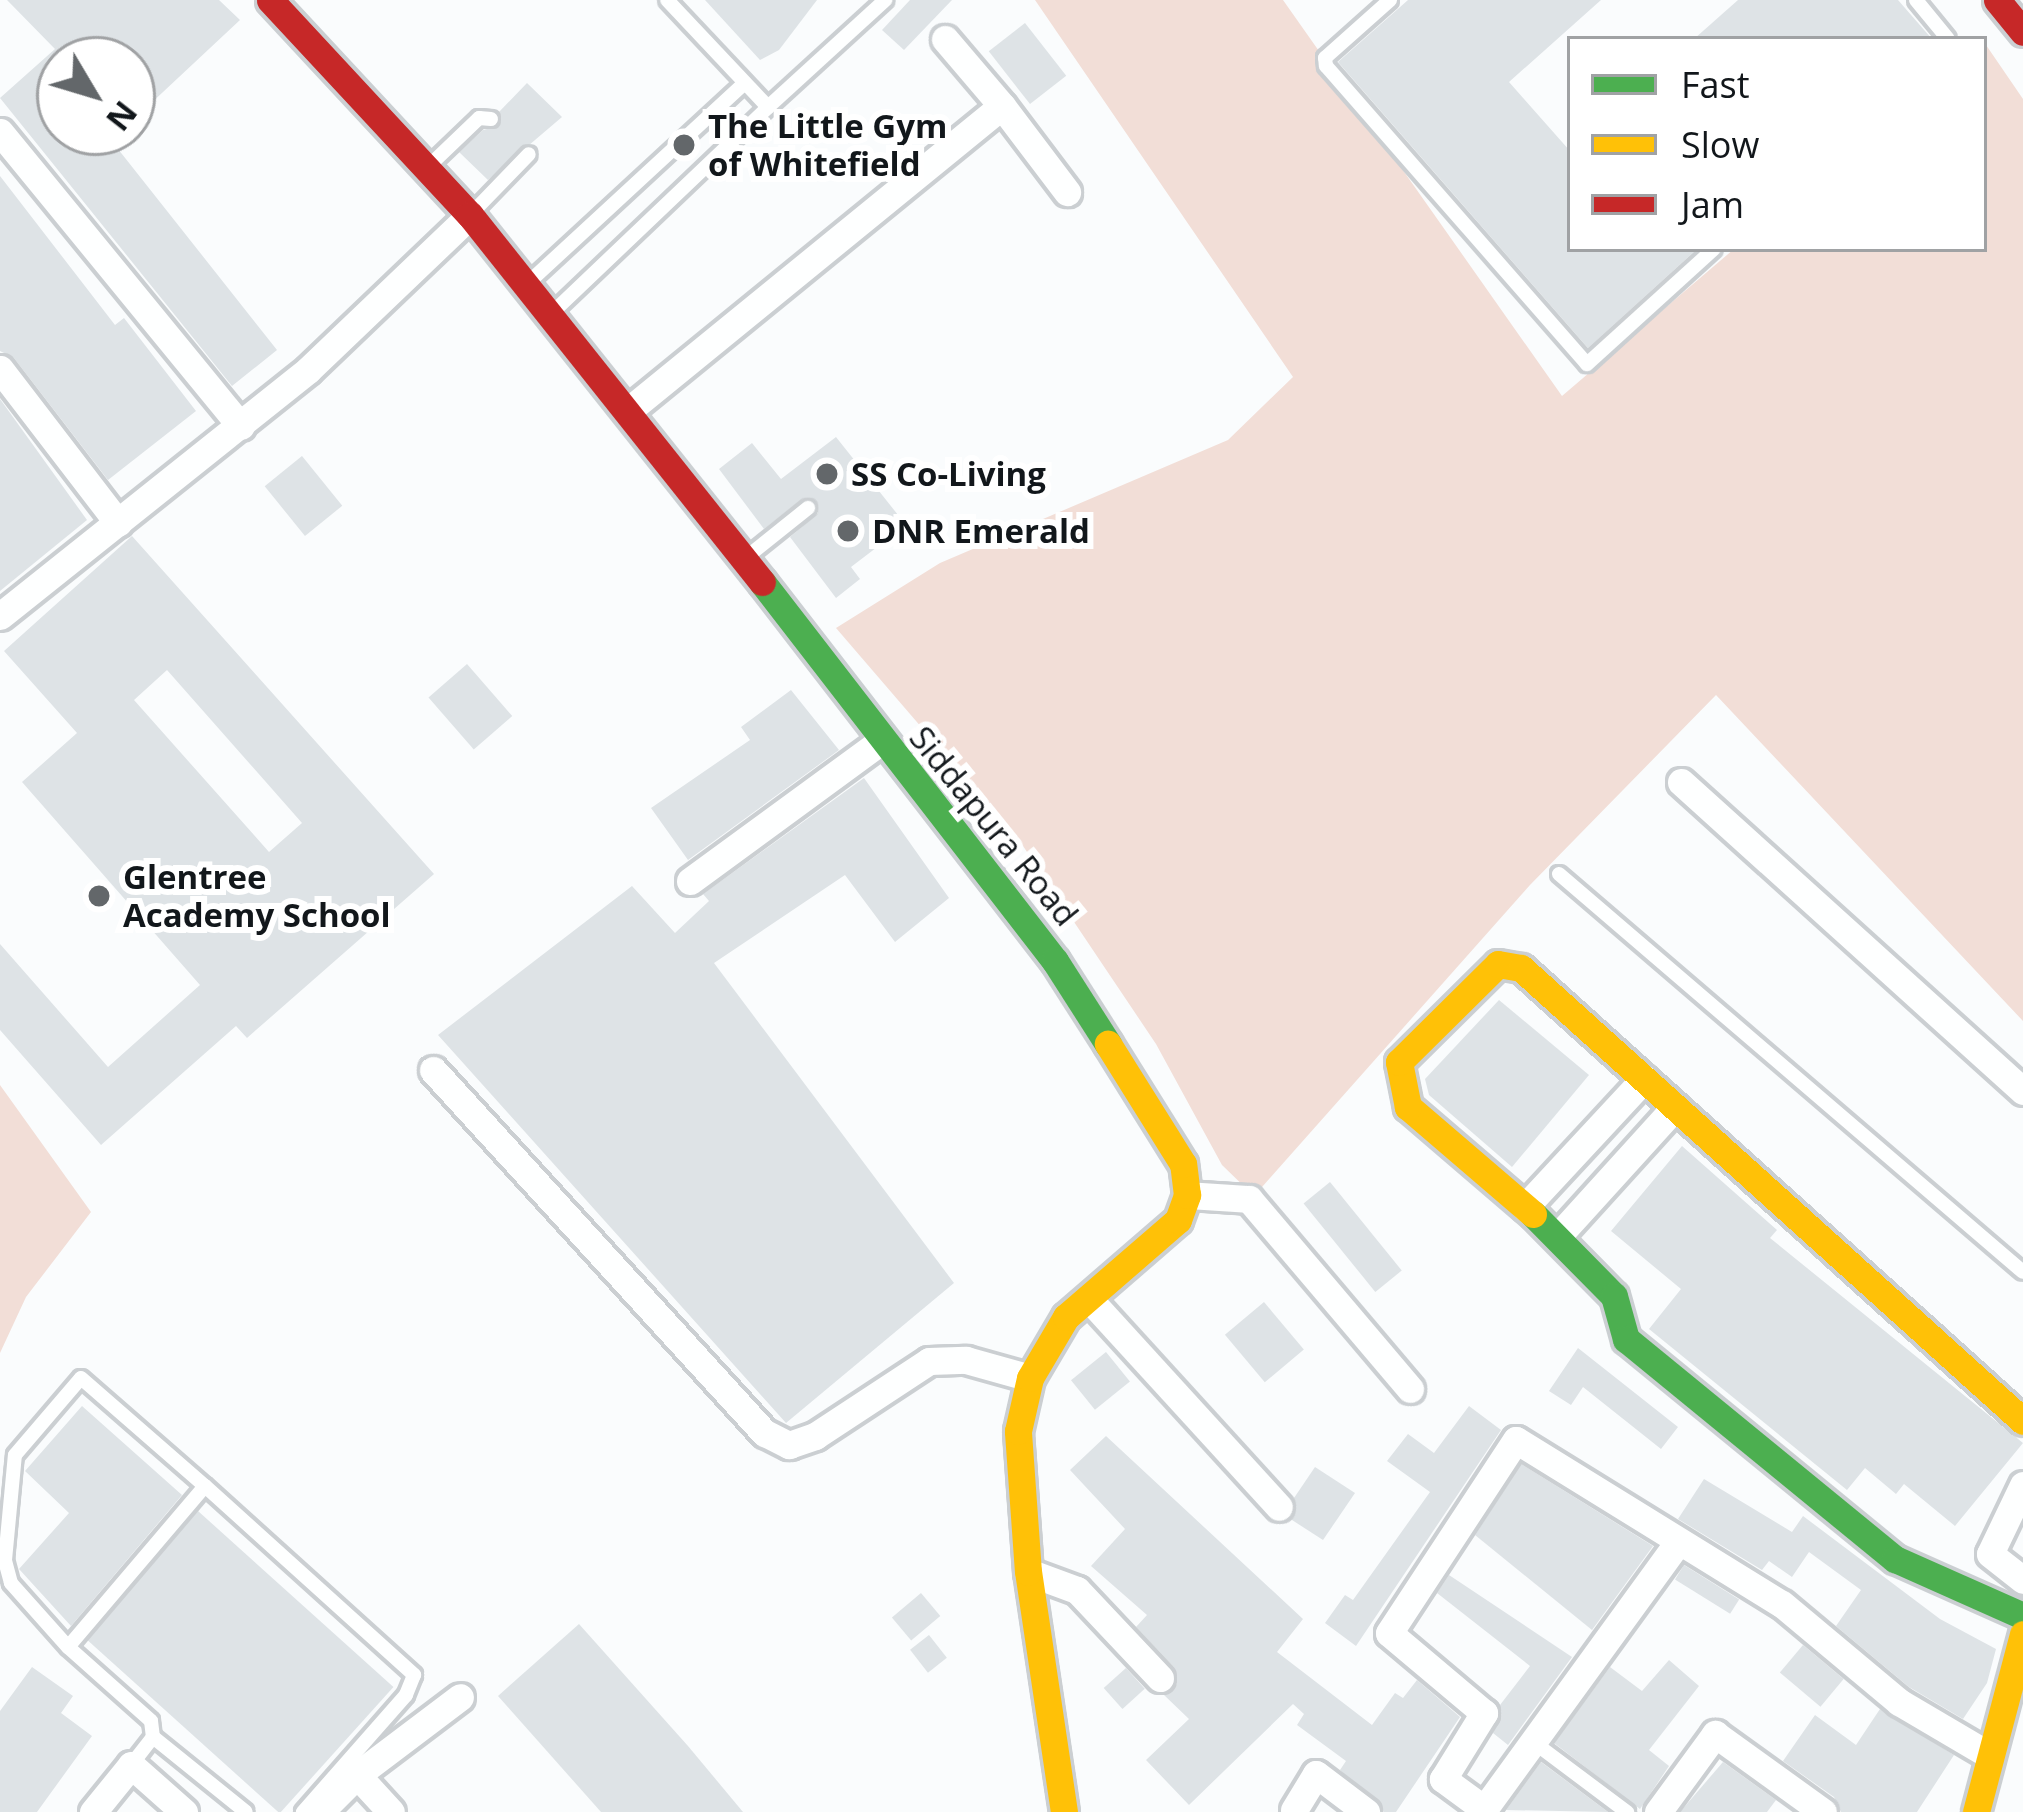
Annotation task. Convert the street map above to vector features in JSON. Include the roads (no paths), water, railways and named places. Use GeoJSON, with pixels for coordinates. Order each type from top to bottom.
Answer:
{"type":"FeatureCollection","features":[{"type":"Feature","properties":{"kind":"street","name":"Siddapura Road"},"geometry":{"type":"LineString","coordinates":[[270,0],[470,215],[744,559],[1119,1053],[1183,1164],[1187,1195]]}},
{"type":"Feature","properties":{"kind":"street"},"geometry":{"type":"LineString","coordinates":[[1997,0],[2023,32]]}},
{"type":"Feature","properties":{"kind":"street"},"geometry":{"type":"LineString","coordinates":[[945,38],[1067,193]]}},
{"type":"Feature","properties":{"kind":"street"},"geometry":{"type":"LineString","coordinates":[[629,410],[1002,106]]}},
{"type":"Feature","properties":{"kind":"street"},"geometry":{"type":"LineString","coordinates":[[0,132],[241,426]]}},
{"type":"Feature","properties":{"kind":"street"},"geometry":{"type":"LineString","coordinates":[[2,612],[241,426],[470,215]]}},
{"type":"Feature","properties":{"kind":"street"},"geometry":{"type":"LineString","coordinates":[[0,369],[118,523]]}},
{"type":"Feature","properties":{"kind":"street"},"geometry":{"type":"LineString","coordinates":[[690,880],[880,742]]}},
{"type":"Feature","properties":{"kind":"street"},"geometry":{"type":"LineString","coordinates":[[1681,782],[2023,1090]]}},
{"type":"Feature","properties":{"kind":"street"},"geometry":{"type":"LineString","coordinates":[[2023,1421],[1521,968],[1498,964],[1399,1062],[1408,1107],[1558,1235],[1614,1297],[1626,1340],[1894,1559],[2023,1616]]}},
{"type":"Feature","properties":{"kind":"street"},"geometry":{"type":"LineString","coordinates":[[433,1070],[765,1433],[789,1445],[929,1360],[966,1360],[1030,1378]]}},
{"type":"Feature","properties":{"kind":"street"},"geometry":{"type":"LineString","coordinates":[[1526,1208],[1644,1079]]}},
{"type":"Feature","properties":{"kind":"street"},"geometry":{"type":"LineString","coordinates":[[1558,1235],[1675,1106]]}},
{"type":"Feature","properties":{"kind":"street"},"geometry":{"type":"LineString","coordinates":[[1064,1812],[1028,1572],[1018,1431],[1030,1378],[1066,1317],[1178,1220],[1187,1195],[1249,1199],[1410,1389]]}},
{"type":"Feature","properties":{"kind":"street"},"geometry":{"type":"LineString","coordinates":[[1090,1300],[1279,1507]]}},
{"type":"Feature","properties":{"kind":"street"},"geometry":{"type":"LineString","coordinates":[[1678,1542],[1483,1810],[1443,1779],[1484,1713],[1389,1633],[1516,1440],[1808,1622],[1899,1702],[1989,1755]]}},
{"type":"Feature","properties":{"kind":"street"},"geometry":{"type":"LineString","coordinates":[[2023,1485],[1990,1554],[2023,1580]]}},
{"type":"Feature","properties":{"kind":"street"},"geometry":{"type":"LineString","coordinates":[[1028,1572],[1077,1590],[1160,1678]]}},
{"type":"Feature","properties":{"kind":"street"},"geometry":{"type":"LineString","coordinates":[[1983,1809],[1989,1755],[2022,1644]]}},
{"type":"Feature","properties":{"kind":"street"},"geometry":{"type":"LineString","coordinates":[[320,1812],[357,1775],[460,1697]]}},
{"type":"Feature","properties":{"kind":"street"},"geometry":{"type":"LineString","coordinates":[[1658,1812],[1715,1734],[1823,1812]]}},
{"type":"Feature","properties":{"kind":"street"},"geometry":{"type":"LineString","coordinates":[[93,1812],[131,1765],[184,1812]]}},
{"type":"Feature","properties":{"kind":"street"},"geometry":{"type":"LineString","coordinates":[[1294,1810],[1316,1774],[1366,1812]]}},
{"type":"Feature","properties":{"kind":"street"},"geometry":{"type":"LineString","coordinates":[[357,1775],[392,1812]]}},
{"type":"Feature","properties":{"kind":"lane"},"geometry":{"type":"LineString","coordinates":[[667,0],[767,107]]}},
{"type":"Feature","properties":{"kind":"lane"},"geometry":{"type":"LineString","coordinates":[[552,313],[885,0]]}},
{"type":"Feature","properties":{"kind":"lane"},"geometry":{"type":"LineString","coordinates":[[1390,0],[1324,58],[1326,67],[1587,364],[1711,252]]}},
{"type":"Feature","properties":{"kind":"lane"},"geometry":{"type":"LineString","coordinates":[[1916,0],[1946,36]]}},
{"type":"Feature","properties":{"kind":"lane"},"geometry":{"type":"LineString","coordinates":[[527,285],[745,83]]}},
{"type":"Feature","properties":{"kind":"lane"},"geometry":{"type":"LineString","coordinates":[[427,169],[479,118],[490,118]]}},
{"type":"Feature","properties":{"kind":"lane"},"geometry":{"type":"LineString","coordinates":[[470,215],[529,154]]}},
{"type":"Feature","properties":{"kind":"lane"},"geometry":{"type":"LineString","coordinates":[[744,559],[808,508]]}},
{"type":"Feature","properties":{"kind":"lane"},"geometry":{"type":"LineString","coordinates":[[1559,874],[2023,1272]]}},
{"type":"Feature","properties":{"kind":"lane"},"geometry":{"type":"LineString","coordinates":[[246,1812],[153,1737],[151,1721],[68,1647],[6,1571],[12,1468],[32,1430],[81,1378],[414,1675],[406,1695],[303,1812]]}},
{"type":"Feature","properties":{"kind":"lane"},"geometry":{"type":"LineString","coordinates":[[68,1647],[205,1486]]}},
{"type":"Feature","properties":{"kind":"lane"},"geometry":{"type":"LineString","coordinates":[[131,1765],[153,1737]]}},
{"type":"Feature","properties":{"kind":"lane"},"geometry":{"type":"LineString","coordinates":[[1532,1742],[1627,1812]]}},
{"type":"Feature","properties":{"kind":"place","name":"The Little Gym of Whitefield"},"geometry":{"type":"Point","coordinates":[684,145]}},
{"type":"Feature","properties":{"kind":"place","name":"SS Co-Living"},"geometry":{"type":"Point","coordinates":[827,474]}},
{"type":"Feature","properties":{"kind":"place","name":"DNR Emerald"},"geometry":{"type":"Point","coordinates":[848,531]}},
{"type":"Feature","properties":{"kind":"place","name":"Glentree Academy School"},"geometry":{"type":"Point","coordinates":[99,896]}}]}
